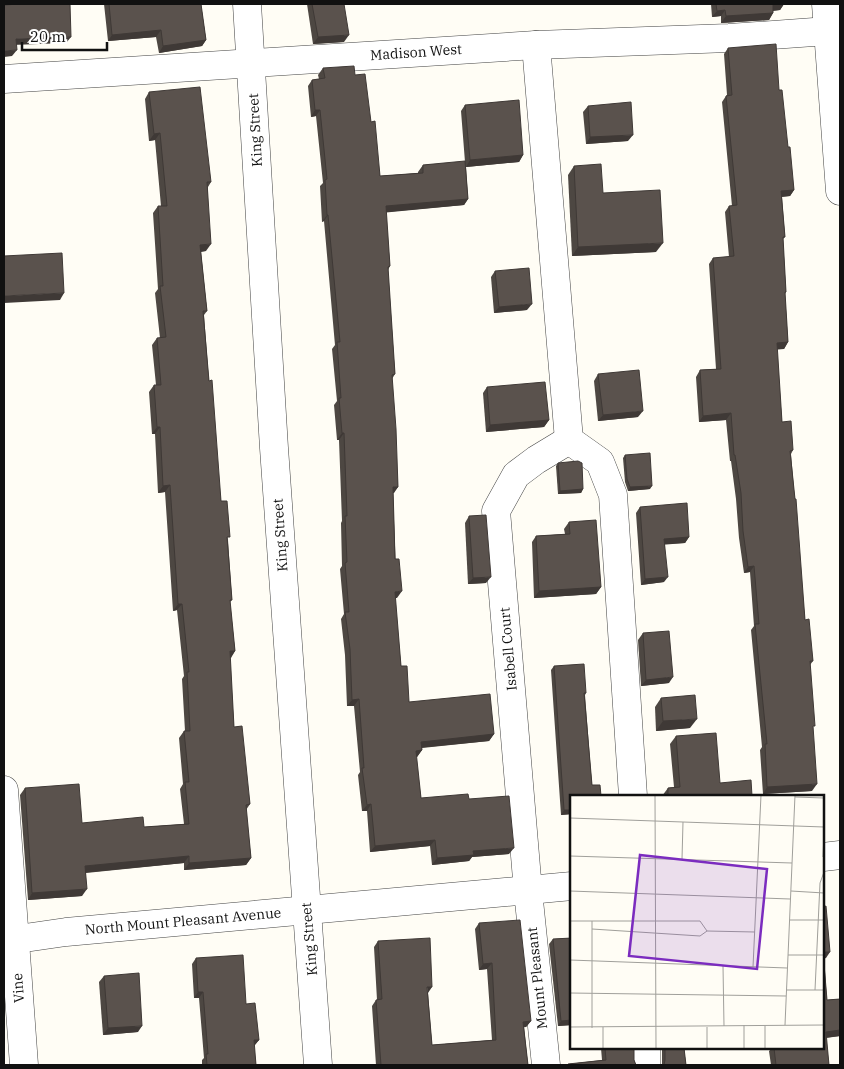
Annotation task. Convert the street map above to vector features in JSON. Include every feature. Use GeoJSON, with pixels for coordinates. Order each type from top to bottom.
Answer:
{"type":"FeatureCollection","features":[{"type":"Feature","properties":{"kind":"street","name":"King Street"},"geometry":{"type":"LineString","coordinates":[[248,4],[274,448],[318,1065]]}},
{"type":"Feature","properties":{"kind":"street"},"geometry":{"type":"LineString","coordinates":[[826,4],[840,191]]}},
{"type":"Feature","properties":{"kind":"street","name":"Madison West"},"geometry":{"type":"LineString","coordinates":[[4,79],[536,45],[729,38],[828,31]]}},
{"type":"Feature","properties":{"kind":"street"},"geometry":{"type":"LineString","coordinates":[[536,45],[568,440],[600,462],[613,496],[633,795]]}},
{"type":"Feature","properties":{"kind":"street","name":"Isabell Court"},"geometry":{"type":"LineString","coordinates":[[528,891],[496,511],[516,475],[568,440]]}},
{"type":"Feature","properties":{"kind":"street","name":"Vine"},"geometry":{"type":"LineString","coordinates":[[4,790],[9,940],[24,1065]]}},
{"type":"Feature","properties":{"kind":"street"},"geometry":{"type":"LineString","coordinates":[[824,857],[840,855]]}},
{"type":"Feature","properties":{"kind":"street","name":"North Mount Pleasant Avenue"},"geometry":{"type":"LineString","coordinates":[[9,940],[66,932],[570,886]]}},
{"type":"Feature","properties":{"kind":"street","name":"Mount Pleasant"},"geometry":{"type":"LineString","coordinates":[[528,891],[546,1065]]}},
{"type":"Feature","properties":{"kind":"street"},"geometry":{"type":"LineString","coordinates":[[646,1049],[646,1065]]}},
{"type":"Feature","properties":{"kind":"building"},"geometry":{"type":"Polygon","coordinates":[[[70,4],[71,37],[16,39],[17,50],[4,51],[4,5],[70,4]]]}},
{"type":"Feature","properties":{"kind":"building"},"geometry":{"type":"Polygon","coordinates":[[[109,4],[201,4],[206,40],[163,46],[161,30],[112,35],[109,4]]]}},
{"type":"Feature","properties":{"kind":"building"},"geometry":{"type":"Polygon","coordinates":[[[312,4],[344,4],[349,35],[318,37],[312,4]]]}},
{"type":"Feature","properties":{"kind":"building"},"geometry":{"type":"Polygon","coordinates":[[[716,4],[782,4],[773,5],[773,13],[726,16],[725,10],[717,11],[716,4]]]}},
{"type":"Feature","properties":{"kind":"building"},"geometry":{"type":"Polygon","coordinates":[[[776,44],[779,90],[782,90],[794,190],[781,191],[785,237],[783,237],[788,342],[777,343],[782,422],[791,421],[793,450],[790,451],[796,499],[805,620],[809,619],[813,661],[810,661],[817,784],[767,787],[765,744],[767,744],[755,624],[759,624],[754,566],[748,567],[743,531],[741,493],[734,455],[731,413],[703,416],[700,370],[721,369],[713,258],[734,256],[729,206],[737,205],[726,96],[732,95],[728,48],[776,44]]]}},
{"type":"Feature","properties":{"kind":"building"},"geometry":{"type":"Polygon","coordinates":[[[354,66],[355,75],[365,74],[371,122],[375,121],[380,176],[423,173],[423,165],[465,161],[468,199],[386,206],[395,374],[392,375],[398,487],[393,487],[395,559],[399,559],[402,591],[395,592],[401,666],[407,666],[409,702],[490,694],[494,734],[421,742],[422,750],[416,751],[421,798],[468,794],[469,799],[509,796],[514,848],[473,851],[474,855],[437,858],[435,840],[375,846],[371,804],[367,805],[362,768],[364,768],[359,699],[352,700],[350,649],[345,612],[349,612],[345,563],[347,562],[345,516],[347,516],[344,433],[342,433],[339,398],[341,398],[337,342],[340,342],[327,215],[325,180],[327,179],[320,110],[315,110],[312,80],[325,78],[323,68],[354,66]]]}},
{"type":"Feature","properties":{"kind":"building"},"geometry":{"type":"Polygon","coordinates":[[[200,87],[211,182],[207,182],[211,244],[200,245],[207,311],[203,311],[209,381],[212,380],[221,501],[227,501],[230,537],[227,537],[232,600],[230,600],[235,651],[230,651],[234,727],[242,726],[250,804],[246,805],[251,858],[189,863],[189,856],[85,866],[87,889],[32,893],[25,788],[79,784],[82,823],[143,817],[144,827],[189,824],[185,782],[189,782],[184,731],[190,731],[187,672],[189,672],[182,604],[178,604],[170,485],[163,486],[160,427],[157,427],[154,385],[161,385],[157,338],[166,337],[160,286],[163,286],[158,206],[167,206],[160,133],[154,134],[149,92],[200,87]]]}},
{"type":"Feature","properties":{"kind":"building"},"geometry":{"type":"Polygon","coordinates":[[[519,100],[523,155],[470,160],[465,105],[519,100]]]}},
{"type":"Feature","properties":{"kind":"building"},"geometry":{"type":"Polygon","coordinates":[[[631,102],[633,135],[590,137],[588,106],[631,102]]]}},
{"type":"Feature","properties":{"kind":"building"},"geometry":{"type":"Polygon","coordinates":[[[601,164],[603,193],[660,190],[663,243],[578,247],[574,166],[601,164]]]}},
{"type":"Feature","properties":{"kind":"building"},"geometry":{"type":"Polygon","coordinates":[[[62,253],[64,293],[4,296],[4,256],[62,253]]]}},
{"type":"Feature","properties":{"kind":"building"},"geometry":{"type":"Polygon","coordinates":[[[529,268],[532,304],[499,307],[495,271],[529,268]]]}},
{"type":"Feature","properties":{"kind":"building"},"geometry":{"type":"Polygon","coordinates":[[[639,370],[643,411],[603,415],[598,374],[639,370]]]}},
{"type":"Feature","properties":{"kind":"building"},"geometry":{"type":"Polygon","coordinates":[[[545,382],[549,420],[490,425],[487,387],[545,382]]]}},
{"type":"Feature","properties":{"kind":"building"},"geometry":{"type":"Polygon","coordinates":[[[650,453],[652,486],[630,487],[627,479],[625,455],[650,453]]]}},
{"type":"Feature","properties":{"kind":"building"},"geometry":{"type":"Polygon","coordinates":[[[578,461],[582,463],[583,489],[560,491],[558,463],[578,461]]]}},
{"type":"Feature","properties":{"kind":"building"},"geometry":{"type":"Polygon","coordinates":[[[687,503],[689,537],[664,539],[668,577],[645,579],[640,507],[687,503]]]}},
{"type":"Feature","properties":{"kind":"building"},"geometry":{"type":"Polygon","coordinates":[[[486,515],[491,577],[473,578],[469,516],[486,515]]]}},
{"type":"Feature","properties":{"kind":"building"},"geometry":{"type":"Polygon","coordinates":[[[596,520],[601,587],[539,591],[536,536],[570,534],[569,522],[596,520]]]}},
{"type":"Feature","properties":{"kind":"building"},"geometry":{"type":"Polygon","coordinates":[[[669,631],[673,677],[646,680],[643,633],[669,631]]]}},
{"type":"Feature","properties":{"kind":"building"},"geometry":{"type":"Polygon","coordinates":[[[584,664],[586,693],[584,693],[592,785],[600,785],[601,795],[570,795],[570,810],[564,810],[554,666],[584,664]]]}},
{"type":"Feature","properties":{"kind":"building"},"geometry":{"type":"Polygon","coordinates":[[[695,695],[697,719],[663,721],[661,698],[695,695]]]}},
{"type":"Feature","properties":{"kind":"building"},"geometry":{"type":"Polygon","coordinates":[[[716,733],[720,783],[751,780],[752,795],[668,795],[668,788],[680,787],[676,736],[716,733]]]}},
{"type":"Feature","properties":{"kind":"building"},"geometry":{"type":"Polygon","coordinates":[[[826,906],[830,952],[824,952],[824,907],[826,906]]]}},
{"type":"Feature","properties":{"kind":"building"},"geometry":{"type":"Polygon","coordinates":[[[520,920],[531,1021],[523,1022],[528,1065],[381,1065],[376,1000],[382,999],[378,941],[430,938],[432,987],[427,987],[432,1045],[496,1040],[492,963],[483,964],[479,923],[520,920]]]}},
{"type":"Feature","properties":{"kind":"building"},"geometry":{"type":"Polygon","coordinates":[[[570,938],[570,1020],[561,1021],[553,939],[570,938]]]}},
{"type":"Feature","properties":{"kind":"building"},"geometry":{"type":"Polygon","coordinates":[[[243,955],[246,1004],[255,1003],[259,1040],[254,1040],[256,1065],[207,1065],[206,1054],[208,1054],[203,992],[198,992],[196,958],[243,955]]]}},
{"type":"Feature","properties":{"kind":"building"},"geometry":{"type":"Polygon","coordinates":[[[824,964],[827,1000],[840,999],[840,1030],[826,1032],[829,1065],[776,1065],[774,1049],[824,1049],[824,964]]]}},
{"type":"Feature","properties":{"kind":"building"},"geometry":{"type":"Polygon","coordinates":[[[139,973],[142,1026],[108,1028],[104,976],[139,973]]]}},
{"type":"Feature","properties":{"kind":"building"},"geometry":{"type":"Polygon","coordinates":[[[605,1049],[634,1049],[636,1065],[568,1065],[568,1064],[606,1060],[605,1049]]]}},
{"type":"Feature","properties":{"kind":"building"},"geometry":{"type":"Polygon","coordinates":[[[665,1049],[684,1049],[686,1065],[664,1065],[665,1049]]]}}]}
